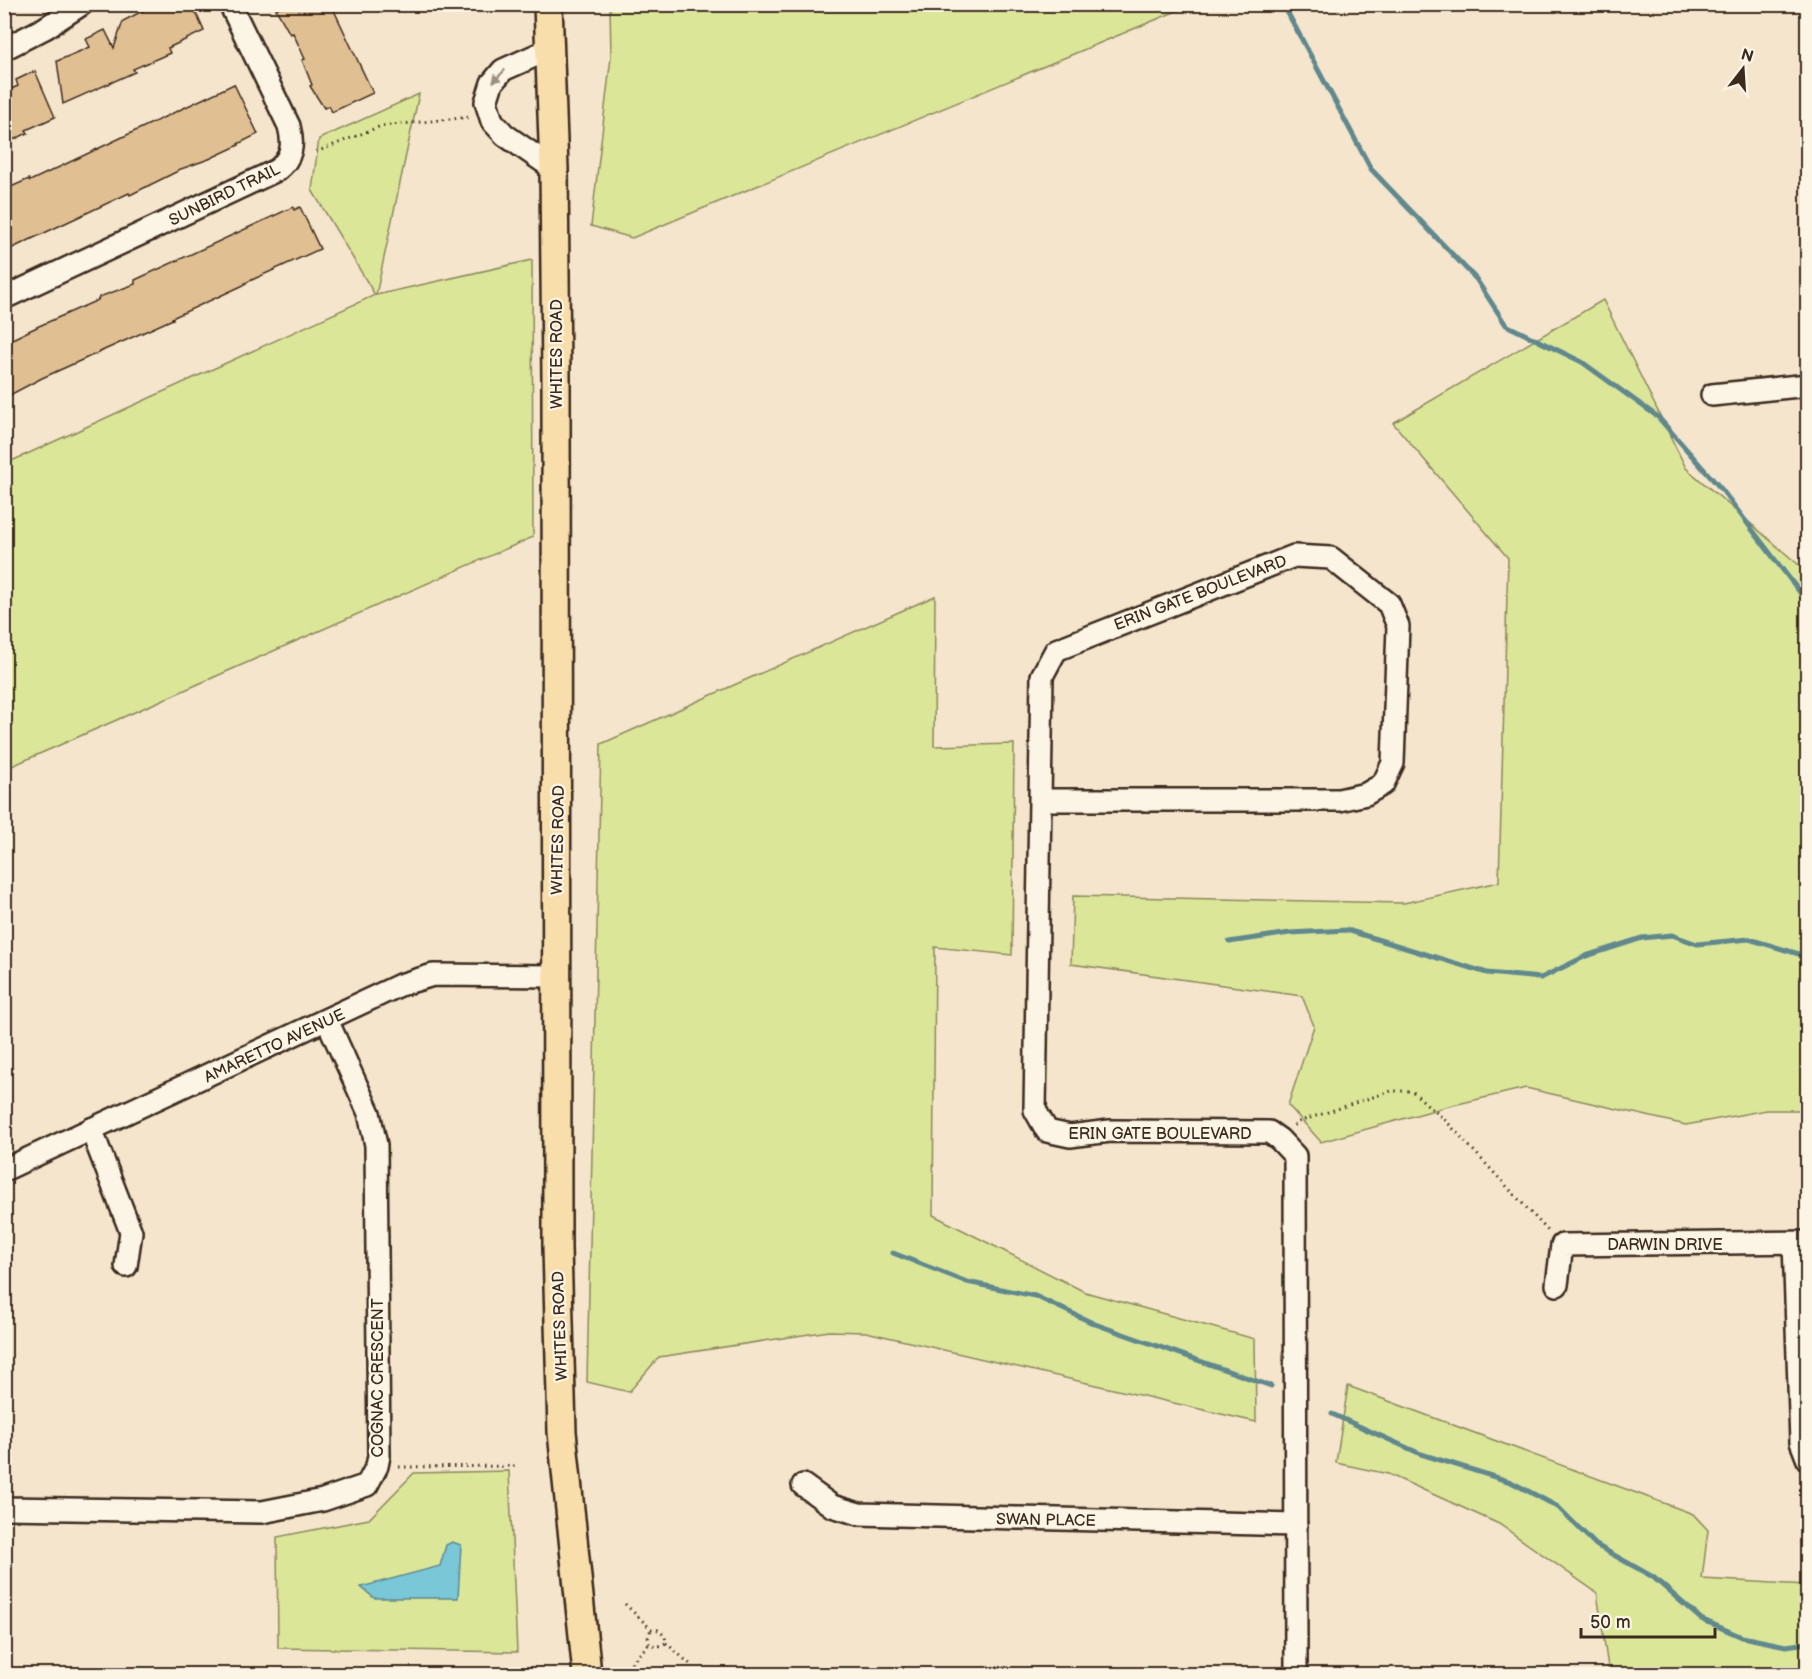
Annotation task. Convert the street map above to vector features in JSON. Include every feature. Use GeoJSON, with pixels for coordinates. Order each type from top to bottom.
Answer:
{"type":"FeatureCollection","features":[{"type":"Feature","properties":{"kind":"main road","name":"WHITES ROAD"},"geometry":{"type":"LineString","coordinates":[[548,4],[554,170],[558,807],[555,976],[557,1248],[562,1432],[587,1674]]}},
{"type":"Feature","properties":{"kind":"street"},"geometry":{"type":"LineString","coordinates":[[4,49],[26,39],[82,4]]}},
{"type":"Feature","properties":{"kind":"street","name":"SUNBIRD TRAIL"},"geometry":{"type":"LineString","coordinates":[[4,298],[277,170],[285,163],[291,153],[293,141],[289,126],[230,4]]}},
{"type":"Feature","properties":{"kind":"street"},"geometry":{"type":"LineString","coordinates":[[550,50],[503,70],[492,83],[486,102],[492,121],[505,135],[554,170]]}},
{"type":"Feature","properties":{"kind":"street"},"geometry":{"type":"LineString","coordinates":[[1712,395],[1808,385]]}},
{"type":"Feature","properties":{"kind":"street","name":"ERIN GATE BOULEVARD"},"geometry":{"type":"LineString","coordinates":[[1041,800],[1339,800],[1366,794],[1383,784],[1394,763],[1398,626],[1389,604],[1331,558],[1294,556],[1056,650],[1042,676],[1035,1110],[1047,1131],[1070,1136],[1110,1131],[1269,1132],[1279,1139]]}},
{"type":"Feature","properties":{"kind":"street","name":"AMARETTO AVENUE"},"geometry":{"type":"LineString","coordinates":[[4,1170],[400,985],[433,975],[555,976]]}},
{"type":"Feature","properties":{"kind":"street","name":"COGNAC CRESCENT"},"geometry":{"type":"LineString","coordinates":[[4,1508],[262,1512],[323,1500],[367,1485],[377,1466],[379,1456],[376,1145],[369,1113],[327,1020]]}},
{"type":"Feature","properties":{"kind":"street"},"geometry":{"type":"LineString","coordinates":[[91,1129],[132,1232],[126,1266]]}},
{"type":"Feature","properties":{"kind":"street"},"geometry":{"type":"LineString","coordinates":[[1279,1139],[1295,1156],[1296,1674]]}},
{"type":"Feature","properties":{"kind":"street"},"geometry":{"type":"LineString","coordinates":[[1801,1243],[1800,1442],[1808,1460]]}},
{"type":"Feature","properties":{"kind":"street","name":"DARWIN DRIVE"},"geometry":{"type":"LineString","coordinates":[[1562,1245],[1801,1243]]}},
{"type":"Feature","properties":{"kind":"street"},"geometry":{"type":"LineString","coordinates":[[1557,1284],[1562,1245]]}},
{"type":"Feature","properties":{"kind":"street","name":"SWAN PLACE"},"geometry":{"type":"LineString","coordinates":[[803,1485],[832,1506],[859,1514],[1296,1525]]}},
{"type":"Feature","properties":{"kind":"path"},"geometry":{"type":"LineString","coordinates":[[316,152],[381,126],[479,116]]}},
{"type":"Feature","properties":{"kind":"path"},"geometry":{"type":"LineString","coordinates":[[1279,1139],[1298,1122],[1391,1091],[1412,1091],[1447,1122],[1562,1245]]}},
{"type":"Feature","properties":{"kind":"path"},"geometry":{"type":"LineString","coordinates":[[399,1467],[518,1467]]}},
{"type":"Feature","properties":{"kind":"path"},"geometry":{"type":"LineString","coordinates":[[625,1604],[651,1629],[658,1630],[665,1636],[666,1643],[690,1664]]}},
{"type":"Feature","properties":{"kind":"path"},"geometry":{"type":"LineString","coordinates":[[649,1644],[651,1629]]}},
{"type":"Feature","properties":{"kind":"path"},"geometry":{"type":"LineString","coordinates":[[649,1644],[656,1647],[666,1643]]}},
{"type":"Feature","properties":{"kind":"path"},"geometry":{"type":"LineString","coordinates":[[631,1663],[649,1644]]}},
{"type":"Feature","properties":{"kind":"green space"},"geometry":{"type":"Polygon","coordinates":[[[610,4],[1191,5],[632,238],[591,226],[611,57],[610,4]]]}},
{"type":"Feature","properties":{"kind":"green space"},"geometry":{"type":"Polygon","coordinates":[[[1807,53],[1807,136],[1800,69],[1807,53]]]}},
{"type":"Feature","properties":{"kind":"green space"},"geometry":{"type":"Polygon","coordinates":[[[419,94],[376,295],[532,260],[533,537],[5,769],[5,464],[375,295],[312,190],[319,139],[419,94]]]}},
{"type":"Feature","properties":{"kind":"green space"},"geometry":{"type":"Polygon","coordinates":[[[1603,300],[1686,468],[1807,572],[1807,1110],[1766,1110],[1686,1125],[1526,1088],[1445,1107],[1321,1142],[1288,1105],[1314,1026],[1302,996],[1071,964],[1073,896],[1404,903],[1499,882],[1508,558],[1393,423],[1603,300]]]}},
{"type":"Feature","properties":{"kind":"green space"},"geometry":{"type":"Polygon","coordinates":[[[935,596],[934,746],[1014,744],[1012,955],[935,947],[933,1215],[1085,1292],[1255,1339],[1256,1422],[866,1332],[829,1331],[659,1357],[629,1392],[587,1382],[601,744],[935,596]]]}},
{"type":"Feature","properties":{"kind":"green space"},"geometry":{"type":"Polygon","coordinates":[[[1348,1386],[1693,1514],[1708,1530],[1702,1579],[1807,1585],[1807,1674],[1609,1674],[1597,1593],[1499,1524],[1388,1474],[1336,1463],[1348,1386]]]}},
{"type":"Feature","properties":{"kind":"green space"},"geometry":{"type":"Polygon","coordinates":[[[509,1471],[517,1652],[278,1648],[277,1537],[369,1519],[414,1473],[509,1471]]]}},
{"type":"Feature","properties":{"kind":"water"},"geometry":{"type":"Polygon","coordinates":[[[452,1542],[461,1545],[458,1598],[374,1598],[361,1587],[440,1566],[446,1545],[452,1542]]]}},
{"type":"Feature","properties":{"kind":"building"},"geometry":{"type":"Polygon","coordinates":[[[156,4],[192,4],[204,31],[168,48],[170,53],[133,69],[135,72],[63,104],[57,61],[90,47],[86,39],[105,30],[114,48],[123,21],[156,4]]]}},
{"type":"Feature","properties":{"kind":"building"},"geometry":{"type":"Polygon","coordinates":[[[284,4],[331,4],[373,93],[332,112],[329,106],[324,108],[310,86],[312,85],[302,60],[305,59],[293,33],[290,34],[276,9],[284,4]]]}},
{"type":"Feature","properties":{"kind":"building"},"geometry":{"type":"Polygon","coordinates":[[[35,71],[55,117],[26,130],[28,133],[4,144],[4,92],[18,86],[16,80],[35,71]]]}},
{"type":"Feature","properties":{"kind":"building"},"geometry":{"type":"Polygon","coordinates":[[[234,84],[258,134],[209,159],[178,170],[130,195],[129,193],[4,252],[4,190],[29,179],[30,181],[234,84]]]}},
{"type":"Feature","properties":{"kind":"building"},"geometry":{"type":"Polygon","coordinates":[[[293,207],[294,210],[300,207],[320,249],[8,396],[4,388],[4,343],[98,300],[99,297],[135,284],[135,280],[293,207]]]}},
{"type":"Feature","properties":{"kind":"waterway"},"geometry":{"type":"LineString","coordinates":[[1283,4],[1371,169],[1476,279],[1506,325],[1582,362],[1658,417],[1722,490],[1808,603]]}},
{"type":"Feature","properties":{"kind":"waterway"},"geometry":{"type":"LineString","coordinates":[[1229,942],[1290,933],[1347,930],[1487,973],[1541,978],[1586,956],[1642,938],[1672,935],[1697,944],[1749,939],[1799,954],[1808,961]]}},
{"type":"Feature","properties":{"kind":"waterway"},"geometry":{"type":"LineString","coordinates":[[893,1253],[967,1282],[1035,1296],[1095,1324],[1271,1386]]}},
{"type":"Feature","properties":{"kind":"waterway"},"geometry":{"type":"LineString","coordinates":[[1332,1414],[1421,1454],[1511,1482],[1558,1507],[1596,1545],[1653,1577],[1701,1619],[1742,1637],[1786,1646],[1808,1643]]}}]}
